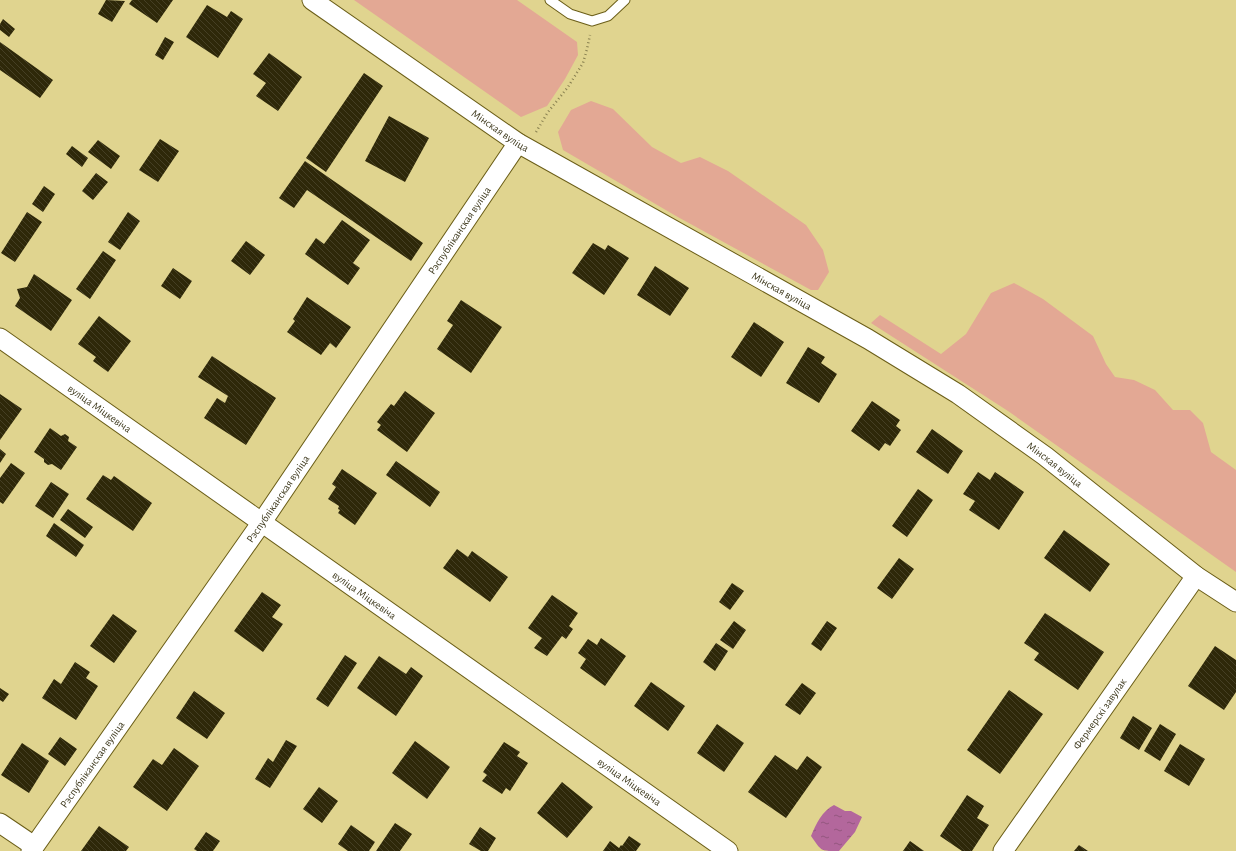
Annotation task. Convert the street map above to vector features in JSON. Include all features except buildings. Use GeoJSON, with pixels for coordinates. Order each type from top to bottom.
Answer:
{"type":"FeatureCollection","features":[{"type":"Feature","properties":{"kind":"street","name":"Мінская вуліца"},"geometry":{"type":"LineString","coordinates":[[312,0],[522,145],[868,339],[958,394],[1045,456],[1196,576],[1236,602]]}},
{"type":"Feature","properties":{"kind":"street","name":"Рэспубліканская вуліца"},"geometry":{"type":"LineString","coordinates":[[33,848],[262,522],[522,145]]}},
{"type":"Feature","properties":{"kind":"street","name":"вуліца Міцкевіча"},"geometry":{"type":"LineString","coordinates":[[0,338],[728,851]]}},
{"type":"Feature","properties":{"kind":"street","name":"Фермерскі завулак"},"geometry":{"type":"LineString","coordinates":[[1003,851],[1196,576]]}},
{"type":"Feature","properties":{"kind":"street"},"geometry":{"type":"LineString","coordinates":[[0,823],[33,848]]}},
{"type":"Feature","properties":{"kind":"lane"},"geometry":{"type":"LineString","coordinates":[[550,0],[570,14],[592,21],[608,16],[625,0]]}},
{"type":"Feature","properties":{"kind":"path"},"geometry":{"type":"LineString","coordinates":[[522,145],[568,87],[583,63],[592,21]]}},
{"type":"Feature","properties":{"kind":"shaded area"},"geometry":{"type":"Polygon","coordinates":[[[354,0],[517,0],[577,42],[578,55],[565,79],[547,106],[521,117],[354,0]]]}},
{"type":"Feature","properties":{"kind":"shaded area"},"geometry":{"type":"Polygon","coordinates":[[[591,101],[613,109],[652,147],[681,163],[700,157],[728,171],[806,225],[823,250],[829,272],[818,290],[811,290],[676,216],[563,150],[558,132],[571,110],[591,101]]]}},
{"type":"Feature","properties":{"kind":"shaded area"},"geometry":{"type":"Polygon","coordinates":[[[1014,283],[1043,299],[1093,336],[1106,364],[1115,377],[1134,380],[1155,390],[1173,410],[1190,410],[1203,423],[1211,452],[1236,470],[1236,572],[1008,411],[871,323],[880,315],[941,354],[966,334],[991,293],[1014,283]]]}},
{"type":"Feature","properties":{"kind":"water"},"geometry":{"type":"Polygon","coordinates":[[[834,805],[862,817],[855,832],[839,851],[828,851],[819,847],[811,836],[817,822],[826,811],[834,805]]]}}]}
